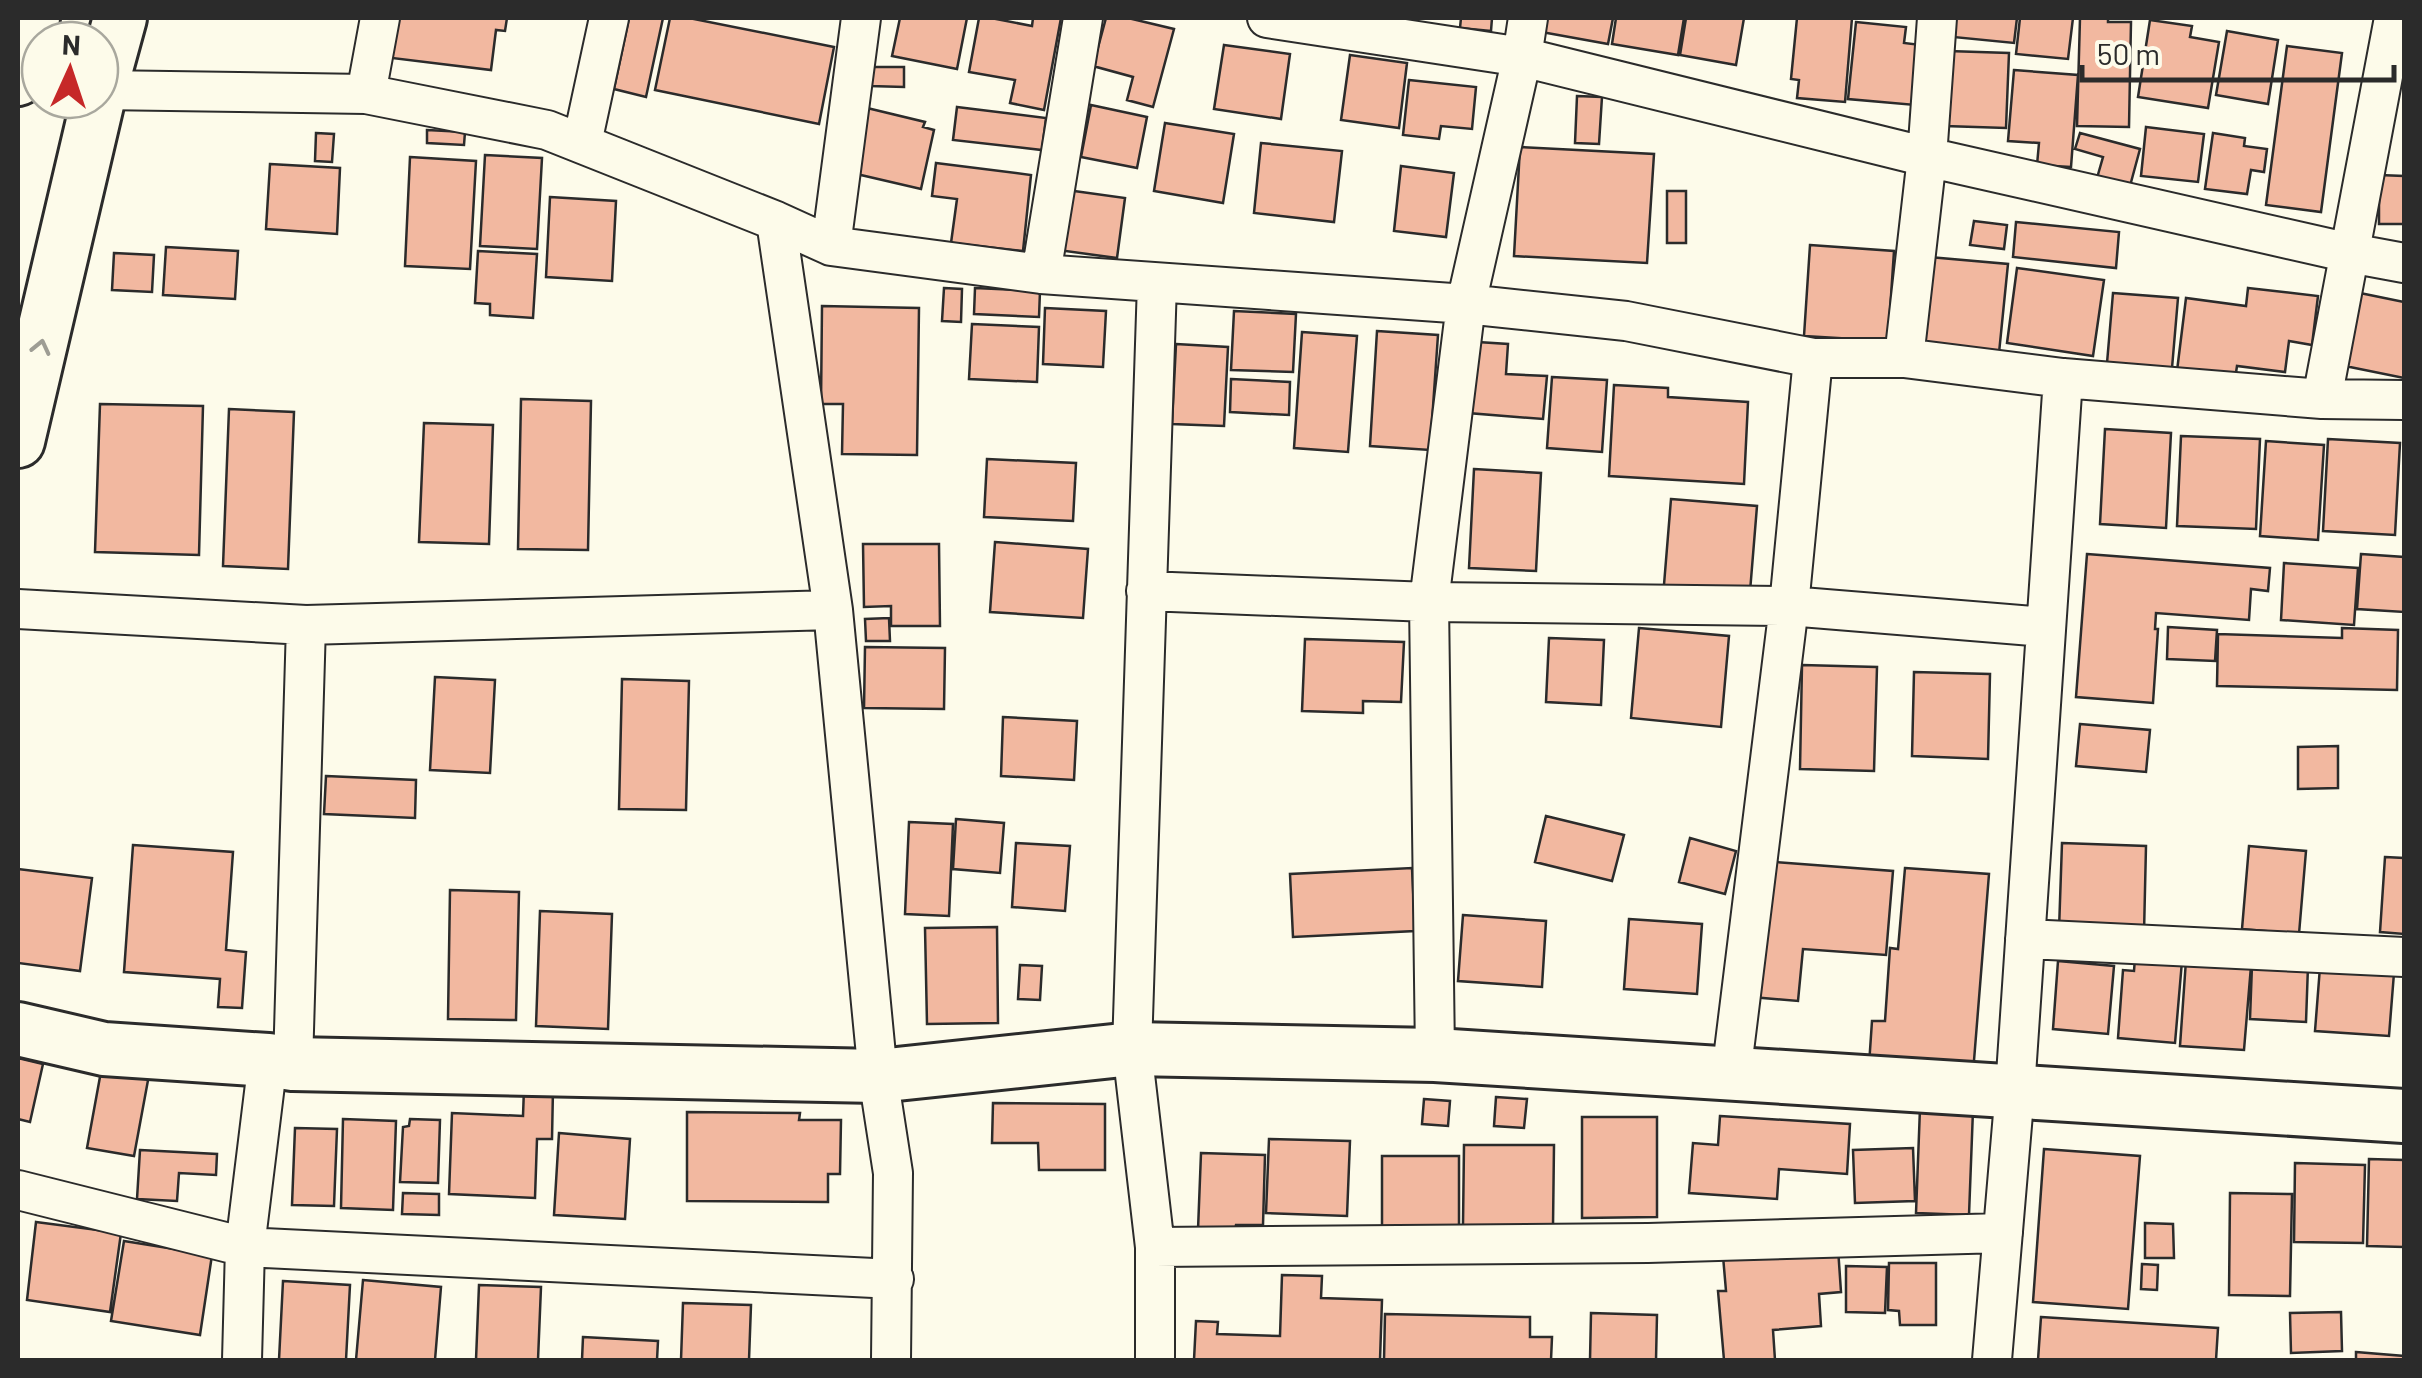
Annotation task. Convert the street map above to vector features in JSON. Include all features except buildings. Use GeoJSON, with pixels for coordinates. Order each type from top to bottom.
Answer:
{"type":"FeatureCollection","features":[{"type":"Feature","properties":{"kind":"street"},"geometry":{"type":"LineString","coordinates":[[18,78],[33,18]]}},
{"type":"Feature","properties":{"kind":"street"},"geometry":{"type":"LineString","coordinates":[[366,94],[380,18]]}},
{"type":"Feature","properties":{"kind":"street"},"geometry":{"type":"LineString","coordinates":[[582,144],[609,18]]}},
{"type":"Feature","properties":{"kind":"street"},"geometry":{"type":"LineString","coordinates":[[830,246],[861,18]]}},
{"type":"Feature","properties":{"kind":"street"},"geometry":{"type":"LineString","coordinates":[[1041,274],[1083,18]]}},
{"type":"Feature","properties":{"kind":"street"},"geometry":{"type":"LineString","coordinates":[[1268,18],[1522,57],[1927,157],[2404,263]]}},
{"type":"Feature","properties":{"kind":"street"},"geometry":{"type":"LineString","coordinates":[[1435,1055],[1429,602],[1466,304],[1528,18]]}},
{"type":"Feature","properties":{"kind":"street"},"geometry":{"type":"LineString","coordinates":[[1904,358],[1927,157],[1937,18]]}},
{"type":"Feature","properties":{"kind":"street"},"geometry":{"type":"LineString","coordinates":[[2322,399],[2392,18],[2404,21]]}},
{"type":"Feature","properties":{"kind":"street"},"geometry":{"type":"LineString","coordinates":[[120,90],[366,94],[547,130],[830,246],[1041,274],[1466,304],[1626,321],[1813,358],[1904,358],[2064,378],[2322,399],[2404,400]]}},
{"type":"Feature","properties":{"kind":"street"},"geometry":{"type":"LineString","coordinates":[[18,441],[93,120]]}},
{"type":"Feature","properties":{"kind":"street"},"geometry":{"type":"LineString","coordinates":[[776,221],[833,610],[878,1076],[893,1173],[892,1360]]}},
{"type":"Feature","properties":{"kind":"street"},"geometry":{"type":"LineString","coordinates":[[1155,1360],[1156,1247],[1132,1049],[1156,283]]}},
{"type":"Feature","properties":{"kind":"street"},"geometry":{"type":"LineString","coordinates":[[1731,1075],[1790,606],[1813,358]]}},
{"type":"Feature","properties":{"kind":"street"},"geometry":{"type":"LineString","coordinates":[[1992,1360],[2015,1090],[2064,378]]}},
{"type":"Feature","properties":{"kind":"street"},"geometry":{"type":"LineString","coordinates":[[1146,590],[1429,602],[1790,606],[2046,627]]}},
{"type":"Feature","properties":{"kind":"street"},"geometry":{"type":"LineString","coordinates":[[18,610],[306,624],[833,610]]}},
{"type":"Feature","properties":{"kind":"street"},"geometry":{"type":"LineString","coordinates":[[242,1360],[245,1247],[281,1062],[306,624]]}},
{"type":"Feature","properties":{"kind":"street"},"geometry":{"type":"LineString","coordinates":[[2025,940],[2404,958]]}},
{"type":"Feature","properties":{"kind":"street"},"geometry":{"type":"LineString","coordinates":[[18,1029],[104,1049],[281,1062],[878,1076],[1132,1049],[1435,1055],[2404,1116]]}},
{"type":"Feature","properties":{"kind":"street"},"geometry":{"type":"LineString","coordinates":[[18,1190],[245,1247],[894,1279]]}},
{"type":"Feature","properties":{"kind":"street"},"geometry":{"type":"LineString","coordinates":[[1156,1247],[1648,1243],[2003,1233]]}}]}
